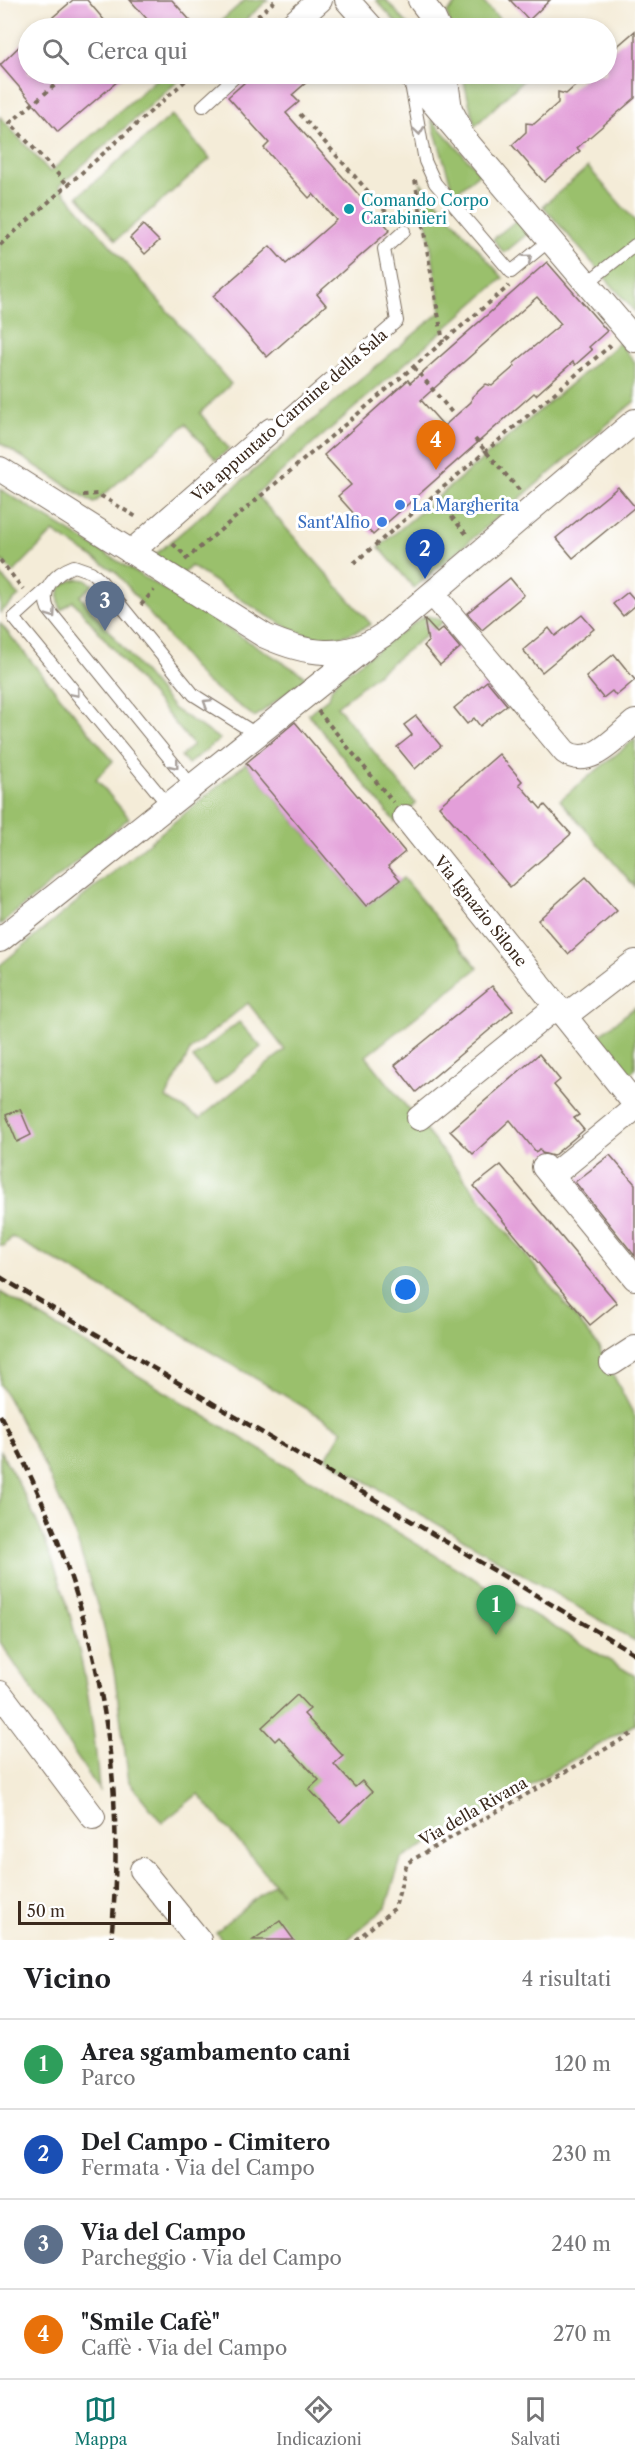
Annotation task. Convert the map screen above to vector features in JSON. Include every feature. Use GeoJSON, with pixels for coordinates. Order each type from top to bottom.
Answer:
{"type":"FeatureCollection","features":[{"type":"Feature","properties":{"kind":"street"},"geometry":{"type":"LineString","coordinates":[[299,18],[320,0]]}},
{"type":"Feature","properties":{"kind":"street"},"geometry":{"type":"LineString","coordinates":[[347,0],[363,18]]}},
{"type":"Feature","properties":{"kind":"street"},"geometry":{"type":"LineString","coordinates":[[420,0],[433,18]]}},
{"type":"Feature","properties":{"kind":"street"},"geometry":{"type":"LineString","coordinates":[[417,84],[631,335]]}},
{"type":"Feature","properties":{"kind":"street"},"geometry":{"type":"LineString","coordinates":[[446,84],[450,110],[474,151]]}},
{"type":"Feature","properties":{"kind":"street"},"geometry":{"type":"LineString","coordinates":[[0,940],[433,594],[635,421]]}},
{"type":"Feature","properties":{"kind":"street","name":"Via appuntato Carmine della Sala"},"geometry":{"type":"LineString","coordinates":[[131,552],[271,430]]}},
{"type":"Feature","properties":{"kind":"street"},"geometry":{"type":"LineString","coordinates":[[0,469],[265,636],[284,645],[315,652],[354,650],[368,645]]}},
{"type":"Feature","properties":{"kind":"street"},"geometry":{"type":"LineString","coordinates":[[433,594],[565,752],[571,756],[579,758],[593,755],[635,722]]}},
{"type":"Feature","properties":{"kind":"street","name":"Via Ignazio Silone"},"geometry":{"type":"LineString","coordinates":[[405,817],[635,1106]]}},
{"type":"Feature","properties":{"kind":"street"},"geometry":{"type":"LineString","coordinates":[[419,1118],[561,1011],[635,962]]}},
{"type":"Feature","properties":{"kind":"street"},"geometry":{"type":"LineString","coordinates":[[635,1106],[548,1172],[635,1278]]}},
{"type":"Feature","properties":{"kind":"street"},"geometry":{"type":"LineString","coordinates":[[612,1363],[635,1348]]}},
{"type":"Feature","properties":{"kind":"street"},"geometry":{"type":"LineString","coordinates":[[0,1693],[93,1817]]}},
{"type":"Feature","properties":{"kind":"street"},"geometry":{"type":"LineString","coordinates":[[142,1870],[199,1940]]}},
{"type":"Feature","properties":{"kind":"lane"},"geometry":{"type":"LineString","coordinates":[[202,106],[227,84]]}},
{"type":"Feature","properties":{"kind":"lane"},"geometry":{"type":"LineString","coordinates":[[411,84],[427,167],[440,192],[511,272],[550,240]]}},
{"type":"Feature","properties":{"kind":"lane","name":"Via appuntato Carmine della Sala"},"geometry":{"type":"LineString","coordinates":[[271,430],[398,321],[384,249],[404,231]]}},
{"type":"Feature","properties":{"kind":"lane"},"geometry":{"type":"LineString","coordinates":[[586,283],[635,244]]}},
{"type":"Feature","properties":{"kind":"lane"},"geometry":{"type":"LineString","coordinates":[[168,806],[14,618],[65,569],[74,566],[82,568],[101,581],[194,695],[256,734]]}},
{"type":"Feature","properties":{"kind":"lane"},"geometry":{"type":"LineString","coordinates":[[47,588],[45,601],[48,609],[192,786]]}},
{"type":"Feature","properties":{"kind":"path"},"geometry":{"type":"LineString","coordinates":[[255,18],[276,0]]}},
{"type":"Feature","properties":{"kind":"path"},"geometry":{"type":"LineString","coordinates":[[56,84],[9,123],[68,185]]}},
{"type":"Feature","properties":{"kind":"path"},"geometry":{"type":"LineString","coordinates":[[0,245],[182,84]]}},
{"type":"Feature","properties":{"kind":"path"},"geometry":{"type":"LineString","coordinates":[[300,114],[404,231],[423,229]]}},
{"type":"Feature","properties":{"kind":"path"},"geometry":{"type":"LineString","coordinates":[[427,167],[414,178],[443,342]]}},
{"type":"Feature","properties":{"kind":"path"},"geometry":{"type":"LineString","coordinates":[[73,490],[82,496],[98,494],[157,529],[188,558],[517,280]]}},
{"type":"Feature","properties":{"kind":"path"},"geometry":{"type":"LineString","coordinates":[[354,563],[486,452],[631,335]]}},
{"type":"Feature","properties":{"kind":"path"},"geometry":{"type":"LineString","coordinates":[[414,367],[454,415]]}},
{"type":"Feature","properties":{"kind":"path"},"geometry":{"type":"LineString","coordinates":[[475,439],[533,508]]}},
{"type":"Feature","properties":{"kind":"path"},"geometry":{"type":"LineString","coordinates":[[434,496],[482,552]]}},
{"type":"Feature","properties":{"kind":"path"},"geometry":{"type":"LineString","coordinates":[[0,560],[33,602]]}},
{"type":"Feature","properties":{"kind":"path"},"geometry":{"type":"LineString","coordinates":[[131,617],[167,574]]}},
{"type":"Feature","properties":{"kind":"path"},"geometry":{"type":"LineString","coordinates":[[305,695],[405,817]]}},
{"type":"Feature","properties":{"kind":"path","name":"Via della Rivana"},"geometry":{"type":"LineString","coordinates":[[356,1940],[395,1908],[407,1863],[635,1732]]}},
{"type":"Feature","properties":{"kind":"green space"},"geometry":{"type":"Polygon","coordinates":[[[245,0],[268,0],[247,18],[224,18],[245,0]]]}},
{"type":"Feature","properties":{"kind":"green space"},"geometry":{"type":"Polygon","coordinates":[[[376,0],[386,0],[402,18],[392,18],[376,0]]]}},
{"type":"Feature","properties":{"kind":"green space"},"geometry":{"type":"Polygon","coordinates":[[[460,0],[481,0],[498,18],[448,18],[447,13],[460,0]]]}},
{"type":"Feature","properties":{"kind":"green space"},"geometry":{"type":"Polygon","coordinates":[[[151,84],[175,84],[59,186],[231,384],[200,413],[229,449],[216,460],[186,424],[94,503],[0,443],[0,117],[50,172],[151,84]]]}},
{"type":"Feature","properties":{"kind":"green space"},"geometry":{"type":"Polygon","coordinates":[[[464,84],[519,84],[475,126],[464,84]]]}},
{"type":"Feature","properties":{"kind":"green space"},"geometry":{"type":"Polygon","coordinates":[[[172,115],[210,159],[116,240],[78,196],[172,115]]]}},
{"type":"Feature","properties":{"kind":"green space"},"geometry":{"type":"Polygon","coordinates":[[[431,119],[480,173],[454,194],[431,119]]]}},
{"type":"Feature","properties":{"kind":"green space"},"geometry":{"type":"Polygon","coordinates":[[[588,167],[635,221],[635,312],[543,206],[588,167]]]}},
{"type":"Feature","properties":{"kind":"green space"},"geometry":{"type":"Polygon","coordinates":[[[421,183],[503,278],[256,494],[371,624],[333,638],[306,635],[272,619],[191,566],[182,575],[155,555],[441,311],[421,183]]]}},
{"type":"Feature","properties":{"kind":"green space"},"geometry":{"type":"Polygon","coordinates":[[[518,219],[530,232],[504,253],[493,239],[518,219]]]}},
{"type":"Feature","properties":{"kind":"green space"},"geometry":{"type":"Polygon","coordinates":[[[619,343],[635,362],[635,401],[414,588],[379,547],[619,343]]]}},
{"type":"Feature","properties":{"kind":"green space"},"geometry":{"type":"Polygon","coordinates":[[[0,489],[307,677],[255,717],[203,680],[116,572],[53,532],[13,573],[3,561],[0,562],[0,489]]]}},
{"type":"Feature","properties":{"kind":"green space"},"geometry":{"type":"Polygon","coordinates":[[[0,574],[19,596],[0,613],[0,574]]]}},
{"type":"Feature","properties":{"kind":"green space"},"geometry":{"type":"Polygon","coordinates":[[[78,579],[87,580],[93,585],[80,596],[174,709],[220,739],[188,764],[181,756],[193,745],[73,601],[61,610],[58,598],[60,589],[66,583],[78,579]]]}},
{"type":"Feature","properties":{"kind":"green space"},"geometry":{"type":"Polygon","coordinates":[[[428,616],[444,621],[337,706],[416,804],[395,822],[308,714],[329,697],[332,687],[339,678],[421,618],[428,616]]]}},
{"type":"Feature","properties":{"kind":"green space"},"geometry":{"type":"Polygon","coordinates":[[[0,623],[113,761],[96,779],[129,818],[0,925],[0,623]]]}},
{"type":"Feature","properties":{"kind":"green space"},"geometry":{"type":"Polygon","coordinates":[[[635,739],[635,887],[560,800],[635,739]]]}},
{"type":"Feature","properties":{"kind":"green space"},"geometry":{"type":"Polygon","coordinates":[[[246,763],[366,906],[403,878],[478,968],[366,1056],[597,1344],[635,1417],[635,1641],[326,1458],[343,1430],[69,1268],[12,1237],[4,1246],[0,1245],[0,965],[246,763]],[[248,1003],[191,1049],[166,1098],[200,1118],[285,1050],[248,1003]]]}},
{"type":"Feature","properties":{"kind":"green space"},"geometry":{"type":"Polygon","coordinates":[[[635,1007],[635,1069],[630,1074],[597,1037],[635,1007]]]}},
{"type":"Feature","properties":{"kind":"green space"},"geometry":{"type":"Polygon","coordinates":[[[239,1022],[261,1047],[215,1085],[193,1058],[239,1022]]]}},
{"type":"Feature","properties":{"kind":"green space"},"geometry":{"type":"Polygon","coordinates":[[[0,1292],[635,1676],[635,1724],[401,1859],[386,1907],[347,1940],[222,1940],[216,1932],[273,1884],[282,1893],[198,1794],[162,1823],[129,1782],[114,1671],[103,1624],[75,1534],[40,1456],[0,1384],[0,1292]]]}},
{"type":"Feature","properties":{"kind":"green space"},"geometry":{"type":"Polygon","coordinates":[[[0,1451],[22,1490],[40,1530],[70,1615],[89,1702],[99,1790],[0,1642],[0,1451]]]}},
{"type":"Feature","properties":{"kind":"building"},"geometry":{"type":"Polygon","coordinates":[[[73,0],[87,0],[102,18],[52,18],[73,0]]]}},
{"type":"Feature","properties":{"kind":"building"},"geometry":{"type":"Polygon","coordinates":[[[130,0],[172,0],[188,18],[146,18],[130,0]]]}},
{"type":"Feature","properties":{"kind":"building"},"geometry":{"type":"Polygon","coordinates":[[[510,0],[550,0],[531,18],[527,18],[510,0]]]}},
{"type":"Feature","properties":{"kind":"building"},"geometry":{"type":"Polygon","coordinates":[[[635,31],[635,98],[577,148],[580,151],[544,182],[512,145],[526,132],[526,123],[534,124],[558,103],[558,92],[566,94],[578,84],[617,84],[617,47],[635,31]]]}},
{"type":"Feature","properties":{"kind":"building"},"geometry":{"type":"Polygon","coordinates":[[[18,48],[18,84],[114,84],[58,132],[0,65],[18,48]]]}},
{"type":"Feature","properties":{"kind":"building","name":"Comando Corpo Carabinieri"},"geometry":{"type":"Polygon","coordinates":[[[243,84],[305,84],[292,95],[299,102],[286,113],[390,230],[317,294],[326,305],[267,357],[213,296],[270,246],[286,264],[336,220],[313,194],[309,198],[264,148],[269,143],[228,97],[243,84]]]}},
{"type":"Feature","properties":{"kind":"building"},"geometry":{"type":"Polygon","coordinates":[[[143,225],[159,241],[145,254],[130,238],[143,225]]]}},
{"type":"Feature","properties":{"kind":"building"},"geometry":{"type":"Polygon","coordinates":[[[547,262],[607,331],[589,347],[592,350],[575,365],[573,362],[536,395],[534,393],[373,535],[338,496],[351,485],[324,455],[408,380],[410,383],[547,262]],[[537,297],[421,400],[444,426],[471,402],[472,397],[486,384],[492,386],[515,366],[513,364],[561,324],[537,297]]]}},
{"type":"Feature","properties":{"kind":"building"},"geometry":{"type":"Polygon","coordinates":[[[618,487],[635,507],[573,558],[556,538],[618,487]]]}},
{"type":"Feature","properties":{"kind":"building"},"geometry":{"type":"Polygon","coordinates":[[[510,578],[524,595],[482,630],[467,613],[510,578]]]}},
{"type":"Feature","properties":{"kind":"building"},"geometry":{"type":"Polygon","coordinates":[[[628,592],[635,600],[635,606],[623,616],[613,604],[628,592]]]}},
{"type":"Feature","properties":{"kind":"building"},"geometry":{"type":"Polygon","coordinates":[[[582,615],[594,629],[542,672],[523,650],[549,628],[555,636],[582,615]]]}},
{"type":"Feature","properties":{"kind":"building"},"geometry":{"type":"Polygon","coordinates":[[[424,619],[437,633],[443,628],[460,648],[440,665],[424,646],[428,642],[424,619]]]}},
{"type":"Feature","properties":{"kind":"building"},"geometry":{"type":"Polygon","coordinates":[[[614,654],[635,680],[616,696],[612,691],[603,698],[586,677],[614,654]]]}},
{"type":"Feature","properties":{"kind":"building"},"geometry":{"type":"Polygon","coordinates":[[[487,681],[507,705],[480,726],[474,718],[467,724],[454,708],[487,681]]]}},
{"type":"Feature","properties":{"kind":"building"},"geometry":{"type":"Polygon","coordinates":[[[416,716],[441,746],[415,769],[397,747],[412,735],[404,725],[416,716]]]}},
{"type":"Feature","properties":{"kind":"building"},"geometry":{"type":"Polygon","coordinates":[[[295,722],[405,852],[388,866],[400,880],[366,906],[246,763],[295,722]]]}},
{"type":"Feature","properties":{"kind":"building"},"geometry":{"type":"Polygon","coordinates":[[[499,754],[522,781],[519,784],[541,809],[545,805],[571,834],[510,887],[439,806],[499,754]]]}},
{"type":"Feature","properties":{"kind":"building"},"geometry":{"type":"Polygon","coordinates":[[[586,877],[617,911],[568,954],[538,920],[586,877]]]}},
{"type":"Feature","properties":{"kind":"building"},"geometry":{"type":"Polygon","coordinates":[[[492,986],[513,1010],[416,1092],[395,1065],[492,986]]]}},
{"type":"Feature","properties":{"kind":"building"},"geometry":{"type":"Polygon","coordinates":[[[539,1054],[560,1080],[554,1085],[579,1115],[574,1118],[584,1130],[553,1156],[542,1153],[539,1149],[536,1152],[510,1120],[473,1154],[450,1131],[539,1054]]]}},
{"type":"Feature","properties":{"kind":"building"},"geometry":{"type":"Polygon","coordinates":[[[20,1109],[31,1135],[17,1142],[6,1115],[20,1109]]]}},
{"type":"Feature","properties":{"kind":"building"},"geometry":{"type":"Polygon","coordinates":[[[610,1155],[635,1184],[635,1256],[575,1182],[610,1155]]]}},
{"type":"Feature","properties":{"kind":"building"},"geometry":{"type":"Polygon","coordinates":[[[501,1165],[617,1303],[590,1325],[474,1186],[501,1165]]]}},
{"type":"Feature","properties":{"kind":"building"},"geometry":{"type":"Polygon","coordinates":[[[297,1695],[310,1709],[304,1714],[343,1756],[334,1764],[355,1787],[362,1781],[372,1792],[340,1822],[309,1789],[319,1780],[279,1737],[275,1741],[262,1727],[297,1695]]]}},
{"type":"Feature","properties":{"kind":"building"},"geometry":{"type":"Polygon","coordinates":[[[280,1921],[294,1940],[253,1940],[280,1921]]]}},
{"type":"Feature","properties":{"kind":"railway"},"geometry":{"type":"LineString","coordinates":[[0,1277],[635,1654]]}},
{"type":"Feature","properties":{"kind":"railway"},"geometry":{"type":"LineString","coordinates":[[0,1415],[31,1477],[58,1540],[79,1604],[96,1669],[108,1735],[114,1802],[115,1870],[111,1940]]}},
{"type":"Feature","properties":{"kind":"place","name":"Comando Corpo Carabinieri"},"geometry":{"type":"Point","coordinates":[349,209]}},
{"type":"Feature","properties":{"kind":"place","name":"\"Smile Cafè\""},"geometry":{"type":"Point","coordinates":[436,470]}},
{"type":"Feature","properties":{"kind":"place","name":"La Margherita"},"geometry":{"type":"Point","coordinates":[400,505]}},
{"type":"Feature","properties":{"kind":"place","name":"Sant'Alfio"},"geometry":{"type":"Point","coordinates":[382,522]}},
{"type":"Feature","properties":{"kind":"place","name":"Del Campo - Cimitero"},"geometry":{"type":"Point","coordinates":[425,579]}},
{"type":"Feature","properties":{"kind":"place","name":"Via del Campo"},"geometry":{"type":"Point","coordinates":[105,631]}},
{"type":"Feature","properties":{"kind":"place","name":"Area sgambamento cani"},"geometry":{"type":"Point","coordinates":[496,1635]}}]}
